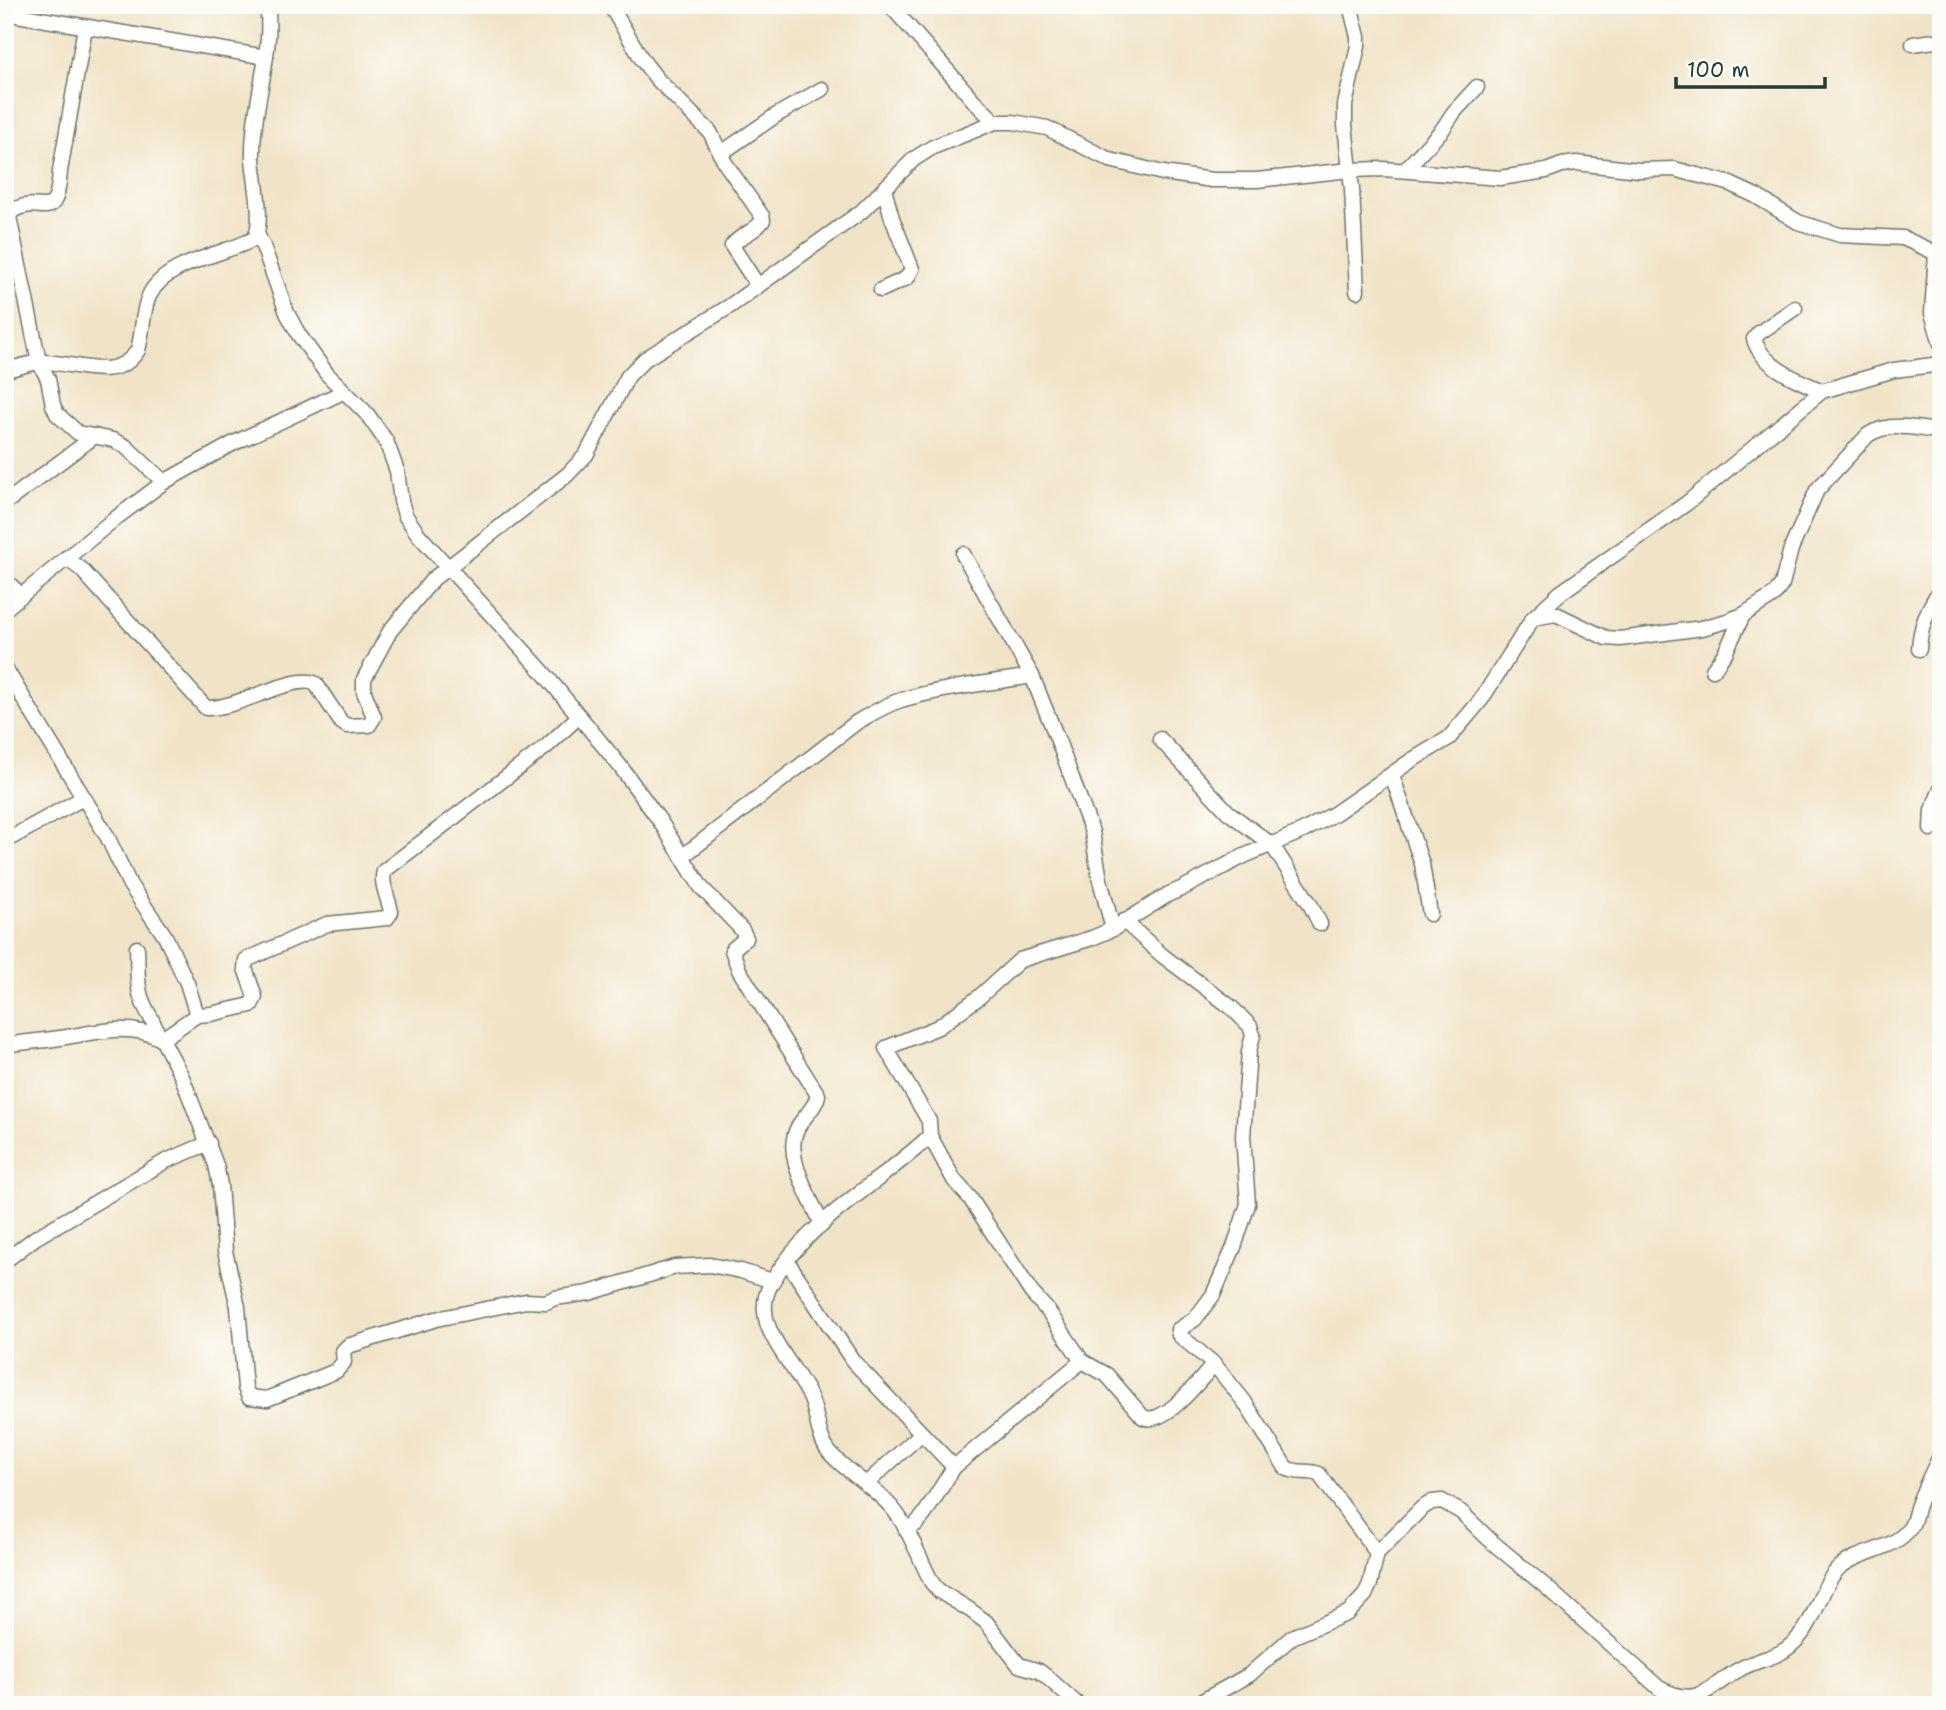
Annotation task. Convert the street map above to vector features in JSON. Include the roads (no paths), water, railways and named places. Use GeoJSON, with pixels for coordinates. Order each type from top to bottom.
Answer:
{"type":"FeatureCollection","features":[{"type":"Feature","properties":{"kind":"street"},"geometry":{"type":"LineString","coordinates":[[268,5],[266,57],[257,104],[253,156],[257,234],[287,313],[315,359],[380,430],[392,453],[405,515],[418,534],[543,672],[660,821],[701,887],[742,930],[746,938],[733,950],[739,971],[818,1095],[817,1101],[798,1127],[792,1152],[822,1225]]}},
{"type":"Feature","properties":{"kind":"street"},"geometry":{"type":"LineString","coordinates":[[610,5],[643,61],[666,89],[710,132],[720,154],[762,216],[760,225],[732,246],[758,286]]}},
{"type":"Feature","properties":{"kind":"street"},"geometry":{"type":"LineString","coordinates":[[890,5],[995,122]]}},
{"type":"Feature","properties":{"kind":"street"},"geometry":{"type":"LineString","coordinates":[[1350,5],[1358,37],[1345,105],[1345,125],[1357,291]]}},
{"type":"Feature","properties":{"kind":"street"},"geometry":{"type":"LineString","coordinates":[[5,13],[266,57]]}},
{"type":"Feature","properties":{"kind":"street"},"geometry":{"type":"LineString","coordinates":[[85,27],[58,195],[55,202],[49,205],[15,209],[9,217],[40,362],[48,379],[57,414],[78,433],[113,440],[125,446],[164,482]]}},
{"type":"Feature","properties":{"kind":"street"},"geometry":{"type":"LineString","coordinates":[[1913,44],[1941,40]]}},
{"type":"Feature","properties":{"kind":"street"},"geometry":{"type":"LineString","coordinates":[[1405,170],[1442,131],[1454,112],[1477,87]]}},
{"type":"Feature","properties":{"kind":"street"},"geometry":{"type":"LineString","coordinates":[[720,154],[775,116],[821,89]]}},
{"type":"Feature","properties":{"kind":"street"},"geometry":{"type":"LineString","coordinates":[[66,558],[80,569],[206,708],[218,709],[280,687],[311,680],[341,722],[347,726],[369,725],[373,717],[363,685],[383,643],[413,601],[448,567],[567,475],[586,455],[628,376],[645,359],[758,286],[853,218],[914,159],[948,139],[995,122],[1024,122],[1047,128],[1110,160],[1187,177],[1233,181],[1350,170],[1405,170],[1500,178],[1576,163],[1639,170],[1674,169],[1728,183],[1756,196],[1798,222],[1840,235],[1903,238],[1938,253],[1931,313],[1941,344]]}},
{"type":"Feature","properties":{"kind":"street"},"geometry":{"type":"LineString","coordinates":[[881,290],[907,278],[912,270],[891,218],[884,189]]}},
{"type":"Feature","properties":{"kind":"street"},"geometry":{"type":"LineString","coordinates":[[5,370],[40,362],[106,370],[122,366],[138,350],[148,296],[159,282],[189,264],[248,242],[257,234]]}},
{"type":"Feature","properties":{"kind":"street"},"geometry":{"type":"LineString","coordinates":[[1795,308],[1759,333],[1755,339],[1756,345],[1774,366],[1822,391]]}},
{"type":"Feature","properties":{"kind":"street"},"geometry":{"type":"LineString","coordinates":[[1214,1364],[1185,1396],[1158,1418],[1148,1420],[1107,1375],[1082,1361],[1048,1311],[1031,1292],[970,1198],[954,1180],[930,1136],[929,1121],[886,1048],[938,1027],[978,998],[1020,960],[1092,938],[1119,925],[1168,894],[1334,814],[1449,738],[1481,700],[1533,618],[1565,589],[1687,503],[1799,408],[1822,391],[1894,370],[1941,364]]}},
{"type":"Feature","properties":{"kind":"street"},"geometry":{"type":"LineString","coordinates":[[5,609],[142,496],[232,444],[343,392]]}},
{"type":"Feature","properties":{"kind":"street"},"geometry":{"type":"LineString","coordinates":[[1533,618],[1556,614],[1606,638],[1620,639],[1702,628],[1742,615],[1774,595],[1782,584],[1791,549],[1817,490],[1868,435],[1876,429],[1913,427],[1941,432]]}},
{"type":"Feature","properties":{"kind":"street"},"geometry":{"type":"LineString","coordinates":[[5,503],[95,436]]}},
{"type":"Feature","properties":{"kind":"street"},"geometry":{"type":"LineString","coordinates":[[963,554],[1032,677],[1058,738],[1092,832],[1100,880],[1119,925],[1231,1007],[1250,1026],[1253,1035],[1249,1051],[1243,1136],[1248,1205],[1234,1247],[1213,1295],[1195,1319],[1178,1330],[1179,1335],[1214,1364],[1244,1401],[1286,1468],[1293,1472],[1310,1471],[1318,1474],[1377,1553]]}},
{"type":"Feature","properties":{"kind":"street"},"geometry":{"type":"LineString","coordinates":[[5,580],[21,594]]}},
{"type":"Feature","properties":{"kind":"street"},"geometry":{"type":"LineString","coordinates":[[1919,649],[1925,617],[1941,589]]}},
{"type":"Feature","properties":{"kind":"street"},"geometry":{"type":"LineString","coordinates":[[1713,670],[1725,653],[1742,615]]}},
{"type":"Feature","properties":{"kind":"street"},"geometry":{"type":"LineString","coordinates":[[5,668],[83,797],[131,885],[165,936],[187,983],[197,1015]]}},
{"type":"Feature","properties":{"kind":"street"},"geometry":{"type":"LineString","coordinates":[[683,856],[856,722],[886,706],[953,689],[1032,677]]}},
{"type":"Feature","properties":{"kind":"street"},"geometry":{"type":"LineString","coordinates":[[160,1038],[197,1015],[251,1005],[254,996],[245,968],[246,960],[327,924],[387,918],[391,912],[382,875],[384,871],[547,746],[579,716]]}},
{"type":"Feature","properties":{"kind":"street"},"geometry":{"type":"LineString","coordinates":[[1160,739],[1228,811],[1272,845],[1320,923]]}},
{"type":"Feature","properties":{"kind":"street"},"geometry":{"type":"LineString","coordinates":[[1392,775],[1422,864],[1430,914]]}},
{"type":"Feature","properties":{"kind":"street"},"geometry":{"type":"LineString","coordinates":[[1931,829],[1932,810],[1941,789]]}},
{"type":"Feature","properties":{"kind":"street"},"geometry":{"type":"LineString","coordinates":[[5,841],[83,797]]}},
{"type":"Feature","properties":{"kind":"street"},"geometry":{"type":"LineString","coordinates":[[137,948],[142,1002],[182,1077],[208,1143],[220,1185],[225,1251],[238,1307],[245,1388],[249,1397],[267,1399],[336,1371],[344,1362],[343,1351],[348,1346],[464,1312],[526,1301],[546,1302],[613,1287],[632,1279],[684,1266],[710,1265],[772,1281]]}},
{"type":"Feature","properties":{"kind":"street"},"geometry":{"type":"LineString","coordinates":[[5,1045],[58,1039],[106,1029],[146,1031],[160,1038]]}},
{"type":"Feature","properties":{"kind":"street"},"geometry":{"type":"LineString","coordinates":[[930,1136],[805,1240],[772,1281],[762,1306],[766,1322],[783,1356],[811,1398],[818,1427],[828,1450],[867,1483],[898,1516],[939,1591],[986,1622],[1019,1665],[1039,1671],[1078,1705]]}},
{"type":"Feature","properties":{"kind":"street"},"geometry":{"type":"LineString","coordinates":[[5,1261],[35,1238],[155,1167],[208,1143]]}},
{"type":"Feature","properties":{"kind":"street"},"geometry":{"type":"LineString","coordinates":[[787,1261],[853,1361],[954,1467]]}},
{"type":"Feature","properties":{"kind":"street"},"geometry":{"type":"LineString","coordinates":[[906,1530],[925,1515],[954,1467],[1082,1361]]}},
{"type":"Feature","properties":{"kind":"street"},"geometry":{"type":"LineString","coordinates":[[867,1483],[921,1434]]}},
{"type":"Feature","properties":{"kind":"street"},"geometry":{"type":"LineString","coordinates":[[1195,1705],[1249,1675],[1292,1637],[1312,1631],[1348,1613],[1365,1595],[1377,1553],[1422,1508],[1441,1501],[1450,1504],[1659,1688],[1685,1700],[1714,1688],[1742,1668],[1779,1656],[1799,1638],[1810,1624],[1839,1568],[1896,1541],[1910,1528],[1941,1454]]}}]}
